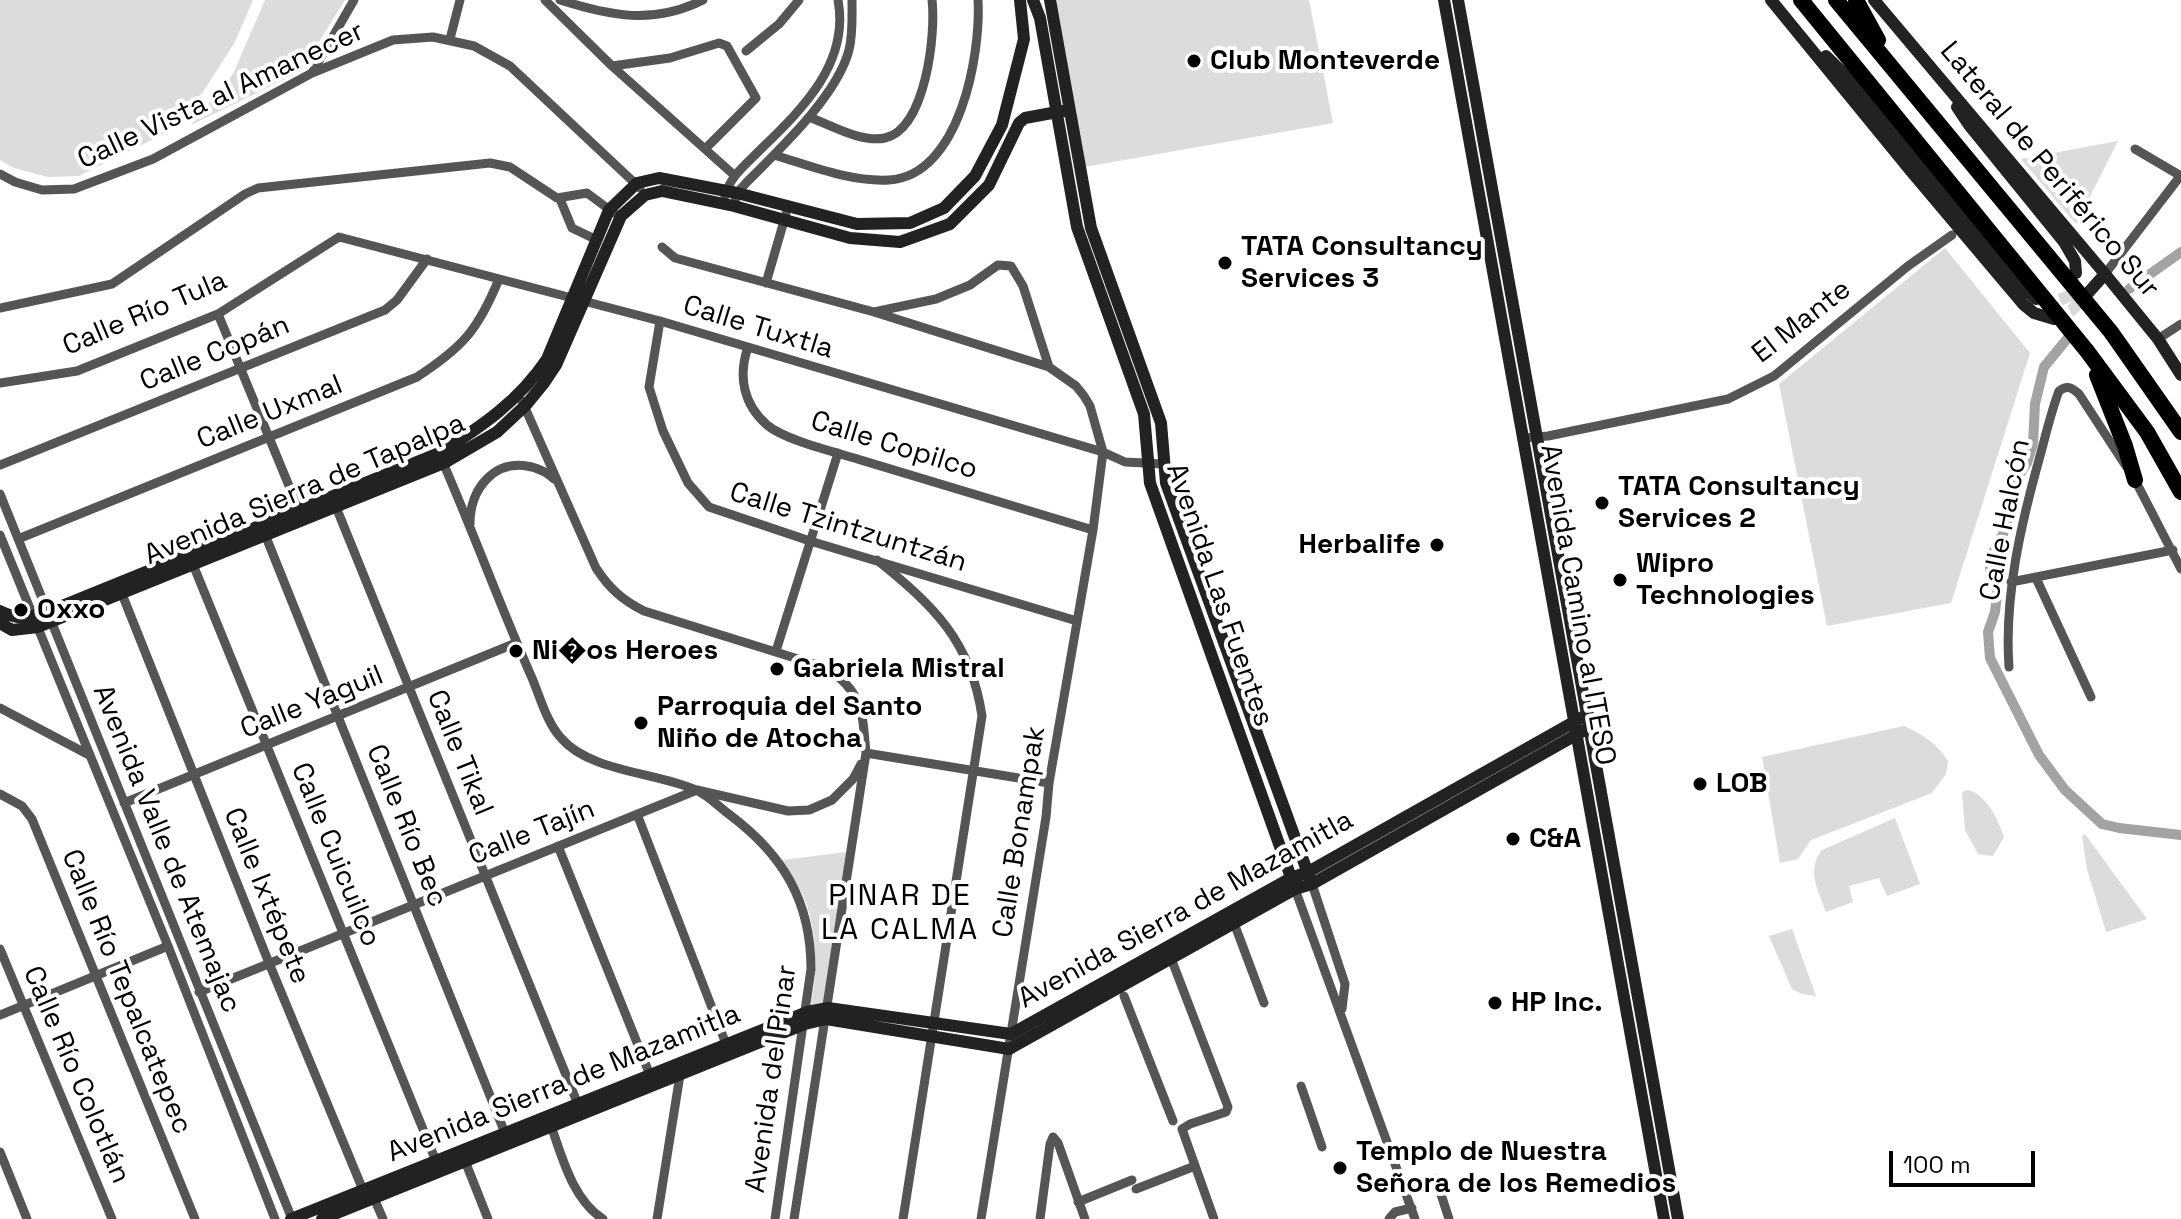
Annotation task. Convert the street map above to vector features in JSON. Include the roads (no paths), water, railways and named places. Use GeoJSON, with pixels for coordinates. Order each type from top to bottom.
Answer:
{"type":"FeatureCollection","features":[{"type":"Feature","properties":{"kind":"highway"},"geometry":{"type":"LineString","coordinates":[[1799,0],[2087,351],[2147,432],[2181,492]]}},
{"type":"Feature","properties":{"kind":"highway"},"geometry":{"type":"LineString","coordinates":[[1836,0],[2111,332],[2181,432]]}},
{"type":"Feature","properties":{"kind":"highway"},"geometry":{"type":"LineString","coordinates":[[1856,0],[1899,76]]}},
{"type":"Feature","properties":{"kind":"highway"},"geometry":{"type":"LineString","coordinates":[[2087,351],[2125,446],[2135,480]]}},
{"type":"Feature","properties":{"kind":"street"},"geometry":{"type":"LineString","coordinates":[[312,73],[354,0]]}},
{"type":"Feature","properties":{"kind":"street"},"geometry":{"type":"LineString","coordinates":[[450,39],[460,0]]}},
{"type":"Feature","properties":{"kind":"street"},"geometry":{"type":"LineString","coordinates":[[545,0],[612,66],[734,175]]}},
{"type":"Feature","properties":{"kind":"street"},"geometry":{"type":"LineString","coordinates":[[560,0],[615,15],[639,17],[678,10],[703,0]]}},
{"type":"Feature","properties":{"kind":"street"},"geometry":{"type":"LineString","coordinates":[[746,51],[779,24],[799,0]]}},
{"type":"Feature","properties":{"kind":"street"},"geometry":{"type":"LineString","coordinates":[[730,198],[734,175],[823,89],[836,48],[840,23],[838,0]]}},
{"type":"Feature","properties":{"kind":"street"},"geometry":{"type":"LineString","coordinates":[[730,198],[809,117],[823,89],[849,52],[852,0]]}},
{"type":"Feature","properties":{"kind":"street"},"geometry":{"type":"LineString","coordinates":[[809,117],[873,138],[887,138],[899,130],[921,93],[927,73],[935,22],[932,0]]}},
{"type":"Feature","properties":{"kind":"street"},"geometry":{"type":"LineString","coordinates":[[774,155],[843,175],[871,179],[891,180],[919,169],[935,154],[959,116],[977,43],[978,0]]}},
{"type":"Feature","properties":{"kind":"street"},"geometry":{"type":"LineString","coordinates":[[786,214],[857,224],[910,223],[944,208],[975,176],[1002,125],[1024,39],[1020,0]]}},
{"type":"Feature","properties":{"kind":"street","name":"Avenida Las Fuentes"},"geometry":{"type":"LineString","coordinates":[[1033,0],[1091,228],[1161,423],[1166,483],[1310,878],[1345,984],[1341,1013]]}},
{"type":"Feature","properties":{"kind":"street","name":"Avenida Las Fuentes"},"geometry":{"type":"LineString","coordinates":[[1050,0],[1077,227],[1144,414],[1150,483],[1415,1219]]}},
{"type":"Feature","properties":{"kind":"street","name":"Avenida Camino al ITESO"},"geometry":{"type":"LineString","coordinates":[[1444,0],[1664,1219]]}},
{"type":"Feature","properties":{"kind":"street","name":"Avenida Camino al ITESO"},"geometry":{"type":"LineString","coordinates":[[1458,0],[1678,1219]]}},
{"type":"Feature","properties":{"kind":"street"},"geometry":{"type":"LineString","coordinates":[[1771,0],[2023,304],[2034,313],[2054,319]]}},
{"type":"Feature","properties":{"kind":"street","name":"Lateral de Periférico Sur"},"geometry":{"type":"LineString","coordinates":[[1874,0],[2105,274],[2158,339],[2181,375]]}},
{"type":"Feature","properties":{"kind":"street"},"geometry":{"type":"LineString","coordinates":[[1784,15],[1850,80],[2016,282],[2036,299]]}},
{"type":"Feature","properties":{"kind":"street","name":"Calle Vista al Amanecer"},"geometry":{"type":"LineString","coordinates":[[0,174],[42,190],[74,189],[153,159],[312,73],[393,40],[410,37],[450,39],[474,46],[510,66],[641,189]]}},
{"type":"Feature","properties":{"kind":"street"},"geometry":{"type":"LineString","coordinates":[[612,66],[670,58],[719,43],[727,46],[756,98],[705,149]]}},
{"type":"Feature","properties":{"kind":"street"},"geometry":{"type":"LineString","coordinates":[[1931,68],[1969,125],[2064,242],[2075,261],[2076,273]]}},
{"type":"Feature","properties":{"kind":"street"},"geometry":{"type":"LineString","coordinates":[[641,189],[730,198],[786,214],[850,238],[900,242],[950,224],[989,185],[1019,123],[1025,118],[1062,111]]}},
{"type":"Feature","properties":{"kind":"street"},"geometry":{"type":"LineString","coordinates":[[2088,293],[2181,175],[2135,149]]}},
{"type":"Feature","properties":{"kind":"street"},"geometry":{"type":"LineString","coordinates":[[0,308],[112,284],[258,188],[490,163],[510,167],[560,199],[572,228],[597,240]]}},
{"type":"Feature","properties":{"kind":"street","name":"Avenida Sierra de Tapalpa"},"geometry":{"type":"LineString","coordinates":[[0,623],[12,630],[36,622],[441,458],[497,432],[556,365],[597,240],[615,213],[641,189]]}},
{"type":"Feature","properties":{"kind":"street"},"geometry":{"type":"LineString","coordinates":[[560,199],[587,193],[615,213]]}},
{"type":"Feature","properties":{"kind":"street","name":"Avenida Sierra de Tapalpa"},"geometry":{"type":"LineString","coordinates":[[579,299],[615,213]]}},
{"type":"Feature","properties":{"kind":"street"},"geometry":{"type":"LineString","coordinates":[[766,283],[786,214]]}},
{"type":"Feature","properties":{"kind":"street","name":"El Mante"},"geometry":{"type":"LineString","coordinates":[[1523,438],[1728,399],[1774,376],[1908,266],[1952,235]]}},
{"type":"Feature","properties":{"kind":"street","name":"Calle Tuxtla"},"geometry":{"type":"LineString","coordinates":[[339,237],[660,321],[1103,452],[1125,462],[1163,464]]}},
{"type":"Feature","properties":{"kind":"street","name":"Calle Río Tula"},"geometry":{"type":"LineString","coordinates":[[0,383],[77,371],[218,314],[339,237]]}},
{"type":"Feature","properties":{"kind":"street"},"geometry":{"type":"LineString","coordinates":[[662,247],[675,258],[874,312],[1049,367],[1076,386],[1084,396],[1090,406],[1103,452]]}},
{"type":"Feature","properties":{"kind":"street","name":"Calle Copán"},"geometry":{"type":"LineString","coordinates":[[0,465],[385,310],[397,300],[427,259]]}},
{"type":"Feature","properties":{"kind":"street"},"geometry":{"type":"LineString","coordinates":[[874,312],[936,299],[970,285],[998,265],[1011,266],[1023,286],[1049,367]]}},
{"type":"Feature","properties":{"kind":"street","name":"Calle Uxmal"},"geometry":{"type":"LineString","coordinates":[[18,539],[417,377],[445,358],[479,322],[499,279]]}},
{"type":"Feature","properties":{"kind":"street"},"geometry":{"type":"LineString","coordinates":[[218,314],[299,510]]}},
{"type":"Feature","properties":{"kind":"street","name":"Calle Tzintzuntzán"},"geometry":{"type":"LineString","coordinates":[[660,321],[649,387],[663,431],[688,483],[709,507],[810,541],[1077,621]]}},
{"type":"Feature","properties":{"kind":"street"},"geometry":{"type":"LineString","coordinates":[[2158,339],[2181,324]]}},
{"type":"Feature","properties":{"kind":"street","name":"Calle Copilco"},"geometry":{"type":"LineString","coordinates":[[748,347],[743,384],[745,393],[756,413],[777,432],[1093,530]]}},
{"type":"Feature","properties":{"kind":"street","name":"Calle Halcón"},"geometry":{"type":"LineString","coordinates":[[2009,667],[2007,637],[2011,582],[2032,483],[2059,391],[2064,387],[2072,388],[2079,394],[2135,480]]}},
{"type":"Feature","properties":{"kind":"street","name":"Avenida del Pinar"},"geometry":{"type":"LineString","coordinates":[[522,400],[596,568],[609,587],[625,601],[644,611],[827,668],[848,684],[862,708],[866,753],[794,1219]]}},
{"type":"Feature","properties":{"kind":"street","name":"Calle Bonampak"},"geometry":{"type":"LineString","coordinates":[[981,1219],[1103,452]]}},
{"type":"Feature","properties":{"kind":"street"},"geometry":{"type":"LineString","coordinates":[[776,651],[838,453]]}},
{"type":"Feature","properties":{"kind":"street","name":"Avenida del Pinar"},"geometry":{"type":"LineString","coordinates":[[441,458],[516,643],[557,734],[569,746],[590,758],[697,790],[772,852],[795,889],[806,918],[811,948],[806,1018],[775,1219]]}},
{"type":"Feature","properties":{"kind":"street"},"geometry":{"type":"LineString","coordinates":[[470,528],[476,493],[496,470],[524,465],[547,472],[560,484]]}},
{"type":"Feature","properties":{"kind":"street"},"geometry":{"type":"LineString","coordinates":[[2135,480],[2181,569]]}},
{"type":"Feature","properties":{"kind":"street","name":"Avenida Valle de Atemajac"},"geometry":{"type":"LineString","coordinates":[[0,494],[292,1219]]}},
{"type":"Feature","properties":{"kind":"street","name":"Avenida Sierra de Tapalpa"},"geometry":{"type":"LineString","coordinates":[[264,530],[299,510],[334,502]]}},
{"type":"Feature","properties":{"kind":"street","name":"Calle Tikal"},"geometry":{"type":"LineString","coordinates":[[334,502],[580,1109]]}},
{"type":"Feature","properties":{"kind":"street","name":"Calle Río Bec"},"geometry":{"type":"LineString","coordinates":[[264,530],[507,1138]]}},
{"type":"Feature","properties":{"kind":"street","name":"Avenida Valle de Atemajac"},"geometry":{"type":"LineString","coordinates":[[0,535],[168,946],[275,1219]]}},
{"type":"Feature","properties":{"kind":"street"},"geometry":{"type":"LineString","coordinates":[[2011,582],[2173,550]]}},
{"type":"Feature","properties":{"kind":"street","name":"Calle Cuicuilco"},"geometry":{"type":"LineString","coordinates":[[191,560],[438,1166]]}},
{"type":"Feature","properties":{"kind":"street"},"geometry":{"type":"LineString","coordinates":[[877,560],[936,611],[972,668],[982,716],[903,1219]]}},
{"type":"Feature","properties":{"kind":"street"},"geometry":{"type":"LineString","coordinates":[[2036,578],[2091,697]]}},
{"type":"Feature","properties":{"kind":"street","name":"Calle Ixtépete"},"geometry":{"type":"LineString","coordinates":[[120,589],[269,963],[369,1194],[383,1219]]}},
{"type":"Feature","properties":{"kind":"street"},"geometry":{"type":"LineString","coordinates":[[0,611],[36,622]]}},
{"type":"Feature","properties":{"kind":"street","name":"Calle Yaguil"},"geometry":{"type":"LineString","coordinates":[[124,803],[516,643]]}},
{"type":"Feature","properties":{"kind":"street"},"geometry":{"type":"LineString","coordinates":[[0,708],[89,755]]}},
{"type":"Feature","properties":{"kind":"street","name":"Avenida Sierra de Mazamitla"},"geometry":{"type":"LineString","coordinates":[[292,1219],[369,1194],[652,1080],[726,1044],[806,1018],[827,1014],[933,1030],[1009,1049],[1169,953],[1293,883],[1310,878],[1589,720]]}},
{"type":"Feature","properties":{"kind":"street"},"geometry":{"type":"LineString","coordinates":[[697,790],[788,811],[809,810],[824,805],[839,794],[853,779],[866,753],[1049,783]]}},
{"type":"Feature","properties":{"kind":"street","name":"Calle Tajín"},"geometry":{"type":"LineString","coordinates":[[199,992],[697,790]]}},
{"type":"Feature","properties":{"kind":"street","name":"Calle Río Tepalcatepec"},"geometry":{"type":"LineString","coordinates":[[0,794],[22,806],[32,819],[195,1219]]}},
{"type":"Feature","properties":{"kind":"street"},"geometry":{"type":"LineString","coordinates":[[637,814],[726,1044]]}},
{"type":"Feature","properties":{"kind":"street"},"geometry":{"type":"LineString","coordinates":[[558,846],[652,1080]]}},
{"type":"Feature","properties":{"kind":"street","name":"Avenida Sierra de Mazamitla"},"geometry":{"type":"LineString","coordinates":[[933,1030],[1011,1034],[1234,923],[1293,883]]}},
{"type":"Feature","properties":{"kind":"street"},"geometry":{"type":"LineString","coordinates":[[1234,923],[1264,1003]]}},
{"type":"Feature","properties":{"kind":"street"},"geometry":{"type":"LineString","coordinates":[[0,1015],[168,946]]}},
{"type":"Feature","properties":{"kind":"street","name":"Calle Río Colotlán"},"geometry":{"type":"LineString","coordinates":[[0,949],[112,1219]]}},
{"type":"Feature","properties":{"kind":"street"},"geometry":{"type":"LineString","coordinates":[[1169,953],[1228,1107],[1226,1112],[1182,1129],[1214,1219]]}},
{"type":"Feature","properties":{"kind":"street"},"geometry":{"type":"LineString","coordinates":[[1124,996],[1173,1121]]}},
{"type":"Feature","properties":{"kind":"street","name":"Avenida Sierra de Mazamitla"},"geometry":{"type":"LineString","coordinates":[[652,1080],[680,1075],[806,1018]]}},
{"type":"Feature","properties":{"kind":"street"},"geometry":{"type":"LineString","coordinates":[[657,1219],[680,1075]]}},
{"type":"Feature","properties":{"kind":"street"},"geometry":{"type":"LineString","coordinates":[[1301,1086],[1322,1147]]}},
{"type":"Feature","properties":{"kind":"street"},"geometry":{"type":"LineString","coordinates":[[549,1121],[577,1193],[586,1206],[603,1219]]}},
{"type":"Feature","properties":{"kind":"street"},"geometry":{"type":"LineString","coordinates":[[1040,1219],[1053,1137],[1058,1143],[1085,1219]]}},
{"type":"Feature","properties":{"kind":"street","name":"Avenida Sierra de Mazamitla"},"geometry":{"type":"LineString","coordinates":[[438,1166],[465,1161],[507,1138]]}},
{"type":"Feature","properties":{"kind":"street"},"geometry":{"type":"LineString","coordinates":[[0,1152],[27,1219]]}},
{"type":"Feature","properties":{"kind":"street"},"geometry":{"type":"LineString","coordinates":[[465,1161],[488,1219]]}},
{"type":"Feature","properties":{"kind":"street"},"geometry":{"type":"LineString","coordinates":[[1078,1202],[1195,1166]]}},
{"type":"Feature","properties":{"kind":"street"},"geometry":{"type":"LineString","coordinates":[[1436,1179],[1449,1219]]}},
{"type":"Feature","properties":{"kind":"street","name":"Avenida Sierra de Mazamitla"},"geometry":{"type":"LineString","coordinates":[[322,1219],[369,1194]]}},
{"type":"Feature","properties":{"kind":"street"},"geometry":{"type":"LineString","coordinates":[[1389,1219],[1395,1212],[1412,1208]]}},
{"type":"Feature","properties":{"kind":"waterway"},"geometry":{"type":"LineString","coordinates":[[2129,289],[2181,252]]}},
{"type":"Feature","properties":{"kind":"waterway"},"geometry":{"type":"LineString","coordinates":[[2067,339],[2044,367],[2035,404],[2033,444],[2027,463],[2013,484],[2010,513],[1989,560],[1991,574],[1998,586],[1995,612],[1988,632],[1990,658],[2039,755],[2065,790],[2102,824],[2181,835]]}},
{"type":"Feature","properties":{"kind":"tunnel"},"geometry":{"type":"LineString","coordinates":[[2043,302],[2050,304],[2069,296],[2077,281]]}},
{"type":"Feature","properties":{"kind":"tunnel"},"geometry":{"type":"LineString","coordinates":[[2054,319],[2072,310],[2088,293]]}},
{"type":"Feature","properties":{"kind":"place","name":"Club Monteverde"},"geometry":{"type":"Point","coordinates":[1194,61]}},
{"type":"Feature","properties":{"kind":"place","name":"TATA Consultancy Services 3"},"geometry":{"type":"Point","coordinates":[1225,263]}},
{"type":"Feature","properties":{"kind":"place","name":"TATA Consultancy Services 2"},"geometry":{"type":"Point","coordinates":[1602,503]}},
{"type":"Feature","properties":{"kind":"place","name":"Herbalife"},"geometry":{"type":"Point","coordinates":[1437,545]}},
{"type":"Feature","properties":{"kind":"place","name":"Wipro Technologies"},"geometry":{"type":"Point","coordinates":[1620,580]}},
{"type":"Feature","properties":{"kind":"place","name":"Oxxo"},"geometry":{"type":"Point","coordinates":[21,610]}},
{"type":"Feature","properties":{"kind":"place","name":"Ni�os Heroes"},"geometry":{"type":"Point","coordinates":[516,651]}},
{"type":"Feature","properties":{"kind":"place","name":"Gabriela Mistral"},"geometry":{"type":"Point","coordinates":[777,669]}},
{"type":"Feature","properties":{"kind":"place","name":"Parroquia del Santo Niño de Atocha"},"geometry":{"type":"Point","coordinates":[641,723]}},
{"type":"Feature","properties":{"kind":"place","name":"LOB"},"geometry":{"type":"Point","coordinates":[1700,784]}},
{"type":"Feature","properties":{"kind":"place","name":"C&A"},"geometry":{"type":"Point","coordinates":[1513,839]}},
{"type":"Feature","properties":{"kind":"place","name":"HP Inc."},"geometry":{"type":"Point","coordinates":[1495,1003]}},
{"type":"Feature","properties":{"kind":"place","name":"Templo de Nuestra Señora de los Remedios"},"geometry":{"type":"Point","coordinates":[1340,1168]}},
{"type":"Feature","properties":{"kind":"district","name":"PINAR DE LA CALMA"},"geometry":{"type":"Point","coordinates":[900,914]}}]}
